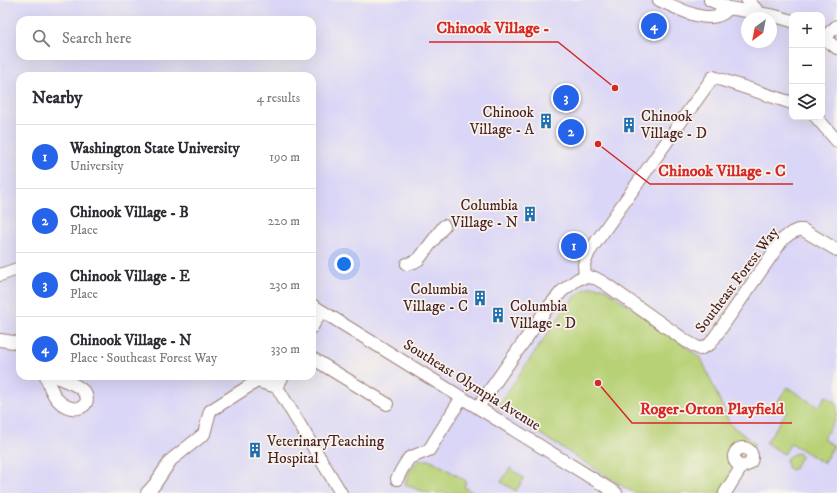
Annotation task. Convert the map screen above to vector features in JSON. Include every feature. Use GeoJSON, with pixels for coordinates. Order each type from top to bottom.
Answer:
{"type":"FeatureCollection","features":[{"type":"Feature","properties":{"kind":"street"},"geometry":{"type":"LineString","coordinates":[[659,0],[698,16],[710,17],[722,14],[729,8]]}},
{"type":"Feature","properties":{"kind":"street"},"geometry":{"type":"LineString","coordinates":[[710,0],[729,8],[751,12]]}},
{"type":"Feature","properties":{"kind":"street"},"geometry":{"type":"LineString","coordinates":[[747,0],[760,12]]}},
{"type":"Feature","properties":{"kind":"street"},"geometry":{"type":"LineString","coordinates":[[777,17],[789,20]]}},
{"type":"Feature","properties":{"kind":"street"},"geometry":{"type":"LineString","coordinates":[[825,38],[837,26]]}},
{"type":"Feature","properties":{"kind":"street"},"geometry":{"type":"LineString","coordinates":[[825,40],[837,48]]}},
{"type":"Feature","properties":{"kind":"street"},"geometry":{"type":"LineString","coordinates":[[478,407],[557,296],[569,285],[578,279],[585,277],[584,264],[588,252],[713,77],[789,102]]}},
{"type":"Feature","properties":{"kind":"street"},"geometry":{"type":"LineString","coordinates":[[819,120],[837,141]]}},
{"type":"Feature","properties":{"kind":"street"},"geometry":{"type":"LineString","coordinates":[[407,264],[418,259],[444,226]]}},
{"type":"Feature","properties":{"kind":"street","name":"Southeast Forest Way"},"geometry":{"type":"LineString","coordinates":[[585,277],[595,278],[604,283],[695,348],[700,349],[710,344],[787,235],[798,230],[803,230],[837,250]]}},
{"type":"Feature","properties":{"kind":"street"},"geometry":{"type":"LineString","coordinates":[[0,275],[16,269]]}},
{"type":"Feature","properties":{"kind":"street","name":"Southeast Olympia Avenue"},"geometry":{"type":"LineString","coordinates":[[317,308],[616,493]]}},
{"type":"Feature","properties":{"kind":"street"},"geometry":{"type":"LineString","coordinates":[[0,340],[16,342]]}},
{"type":"Feature","properties":{"kind":"street"},"geometry":{"type":"LineString","coordinates":[[316,360],[387,404]]}},
{"type":"Feature","properties":{"kind":"street"},"geometry":{"type":"LineString","coordinates":[[48,380],[56,398],[61,403],[74,409],[83,408],[87,399],[84,391],[64,380]]}},
{"type":"Feature","properties":{"kind":"street"},"geometry":{"type":"LineString","coordinates":[[277,387],[281,380]]}},
{"type":"Feature","properties":{"kind":"street"},"geometry":{"type":"LineString","coordinates":[[147,493],[171,460],[204,434],[210,411],[257,381],[277,387],[341,493]]}},
{"type":"Feature","properties":{"kind":"street"},"geometry":{"type":"LineString","coordinates":[[397,479],[409,458],[429,450],[462,397]]}},
{"type":"Feature","properties":{"kind":"street"},"geometry":{"type":"LineString","coordinates":[[725,493],[742,466]]}},
{"type":"Feature","properties":{"kind":"shaded area"},"geometry":{"type":"Polygon","coordinates":[[[0,0],[837,0],[837,493],[0,493],[0,0]]]}},
{"type":"Feature","properties":{"kind":"green space"},"geometry":{"type":"Polygon","coordinates":[[[589,287],[603,287],[701,358],[730,424],[755,444],[723,493],[634,493],[497,407],[568,304],[582,291],[589,287]]]}},
{"type":"Feature","properties":{"kind":"green space"},"geometry":{"type":"Polygon","coordinates":[[[787,387],[818,407],[826,396],[837,403],[837,416],[823,439],[834,446],[823,463],[791,443],[784,454],[766,443],[787,411],[776,404],[787,387]]]}},
{"type":"Feature","properties":{"kind":"green space"},"geometry":{"type":"Polygon","coordinates":[[[799,453],[801,457],[796,465],[796,468],[791,470],[787,467],[786,459],[793,454],[799,453]]]}},
{"type":"Feature","properties":{"kind":"green space"},"geometry":{"type":"Polygon","coordinates":[[[421,460],[431,460],[466,481],[464,487],[472,492],[428,493],[405,485],[410,470],[421,460]]]}},
{"type":"Feature","properties":{"kind":"green space"},"geometry":{"type":"Polygon","coordinates":[[[510,468],[524,478],[516,491],[501,482],[510,468]]]}},
{"type":"Feature","properties":{"kind":"place","name":"Chinook Village - N"},"geometry":{"type":"Point","coordinates":[654,26]}},
{"type":"Feature","properties":{"kind":"place","name":"Chinook Village -"},"geometry":{"type":"Point","coordinates":[615,88]}},
{"type":"Feature","properties":{"kind":"place","name":"Chinook Village - E"},"geometry":{"type":"Point","coordinates":[566,98]}},
{"type":"Feature","properties":{"kind":"place","name":"Chinook Village - A"},"geometry":{"type":"Point","coordinates":[546,121]}},
{"type":"Feature","properties":{"kind":"place","name":"Chinook Village - D"},"geometry":{"type":"Point","coordinates":[629,125]}},
{"type":"Feature","properties":{"kind":"place","name":"Chinook Village - B"},"geometry":{"type":"Point","coordinates":[571,132]}},
{"type":"Feature","properties":{"kind":"place","name":"Chinook Village - C"},"geometry":{"type":"Point","coordinates":[598,144]}},
{"type":"Feature","properties":{"kind":"place","name":"Columbia Village - N"},"geometry":{"type":"Point","coordinates":[530,214]}},
{"type":"Feature","properties":{"kind":"place","name":"Washington State University"},"geometry":{"type":"Point","coordinates":[574,246]}},
{"type":"Feature","properties":{"kind":"place","name":"Columbia Village - C"},"geometry":{"type":"Point","coordinates":[480,298]}},
{"type":"Feature","properties":{"kind":"place","name":"Columbia Village - D"},"geometry":{"type":"Point","coordinates":[498,315]}},
{"type":"Feature","properties":{"kind":"place","name":"Roger-Orton Playfield"},"geometry":{"type":"Point","coordinates":[598,383]}},
{"type":"Feature","properties":{"kind":"place","name":"VeterinaryTeaching Hospital"},"geometry":{"type":"Point","coordinates":[255,450]}}]}
